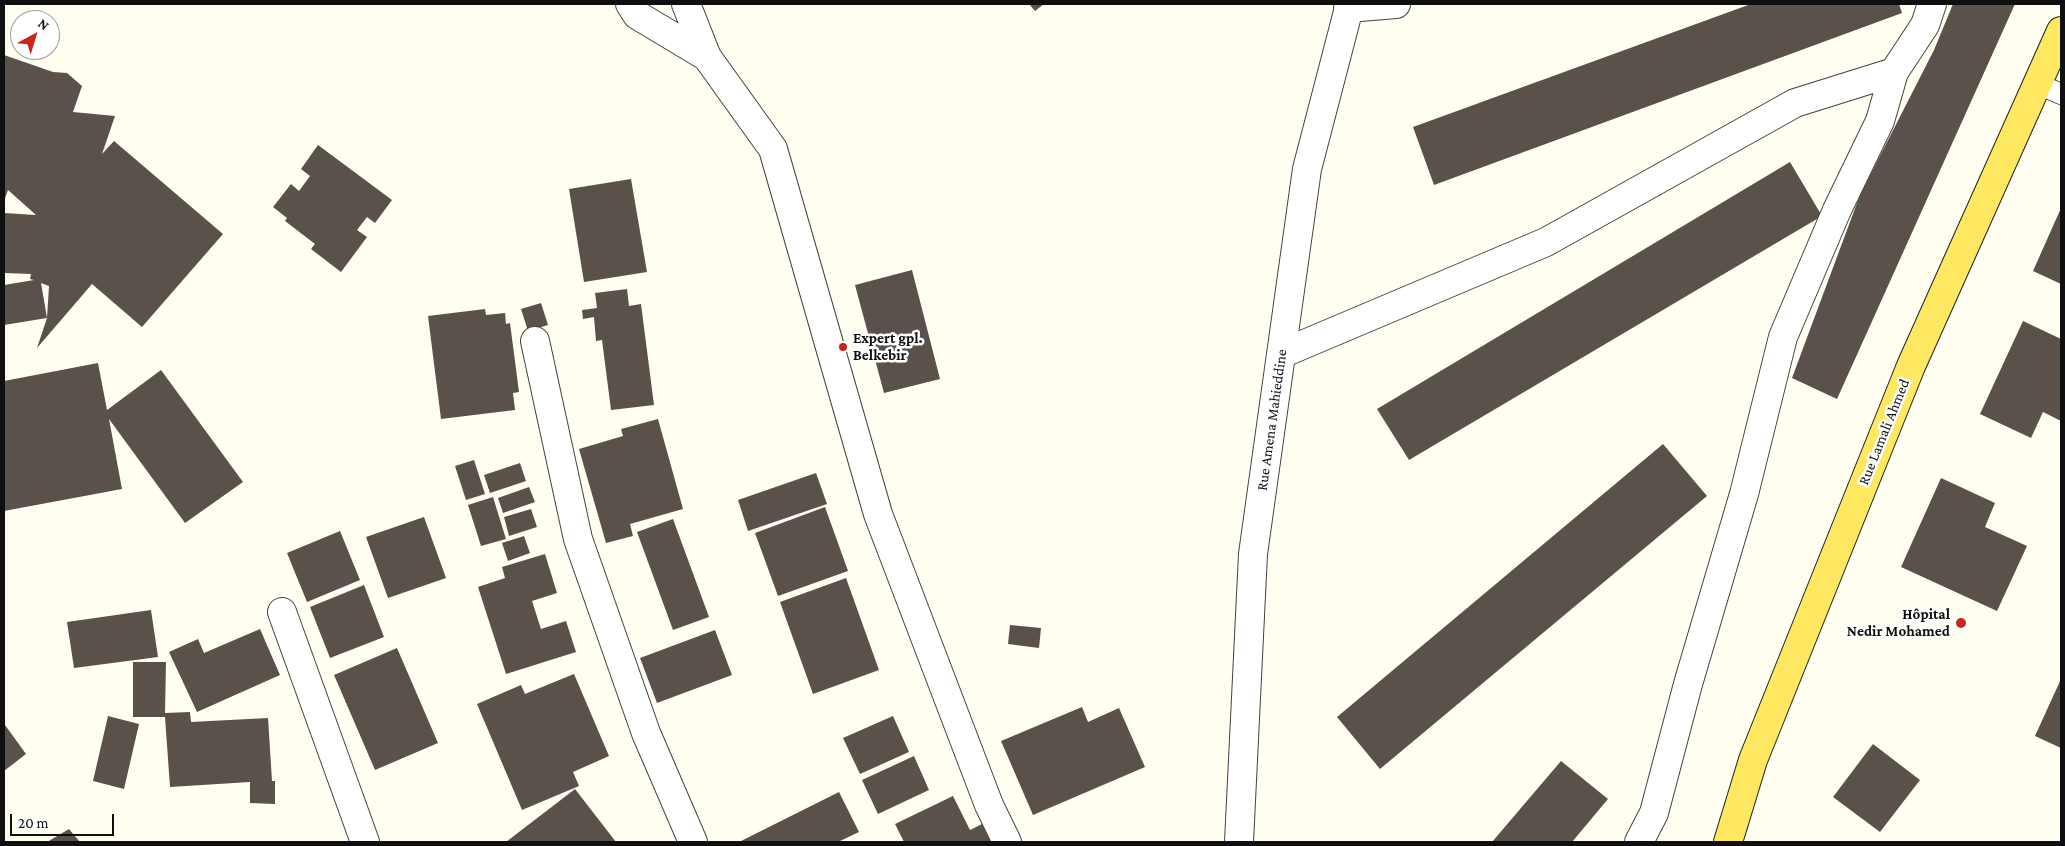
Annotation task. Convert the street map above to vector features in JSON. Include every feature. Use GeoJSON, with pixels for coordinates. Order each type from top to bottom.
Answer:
{"type":"FeatureCollection","features":[{"type":"Feature","properties":{"kind":"main road","name":"Rue Lamali Ahmed"},"geometry":{"type":"LineString","coordinates":[[1728,842],[1753,760],[1907,375],[2049,89],[2061,31]]}},
{"type":"Feature","properties":{"kind":"street"},"geometry":{"type":"LineString","coordinates":[[630,4],[637,15],[707,57]]}},
{"type":"Feature","properties":{"kind":"street"},"geometry":{"type":"LineString","coordinates":[[686,4],[707,57],[773,149],[878,514],[989,805],[1007,842]]}},
{"type":"Feature","properties":{"kind":"street"},"geometry":{"type":"LineString","coordinates":[[1349,6],[1396,4]]}},
{"type":"Feature","properties":{"kind":"street"},"geometry":{"type":"LineString","coordinates":[[1639,842],[1654,812],[1688,684],[1744,494],[1783,337],[1837,210],[1880,121],[1894,72],[1925,25],[1932,4]]}},
{"type":"Feature","properties":{"kind":"street","name":"Rue Amena Mahieddine"},"geometry":{"type":"LineString","coordinates":[[1239,842],[1253,554],[1308,169],[1349,6]]}},
{"type":"Feature","properties":{"kind":"street"},"geometry":{"type":"LineString","coordinates":[[1281,354],[1546,242],[1795,103],[1894,72]]}},
{"type":"Feature","properties":{"kind":"street"},"geometry":{"type":"LineString","coordinates":[[535,340],[578,539],[646,734],[693,842]]}},
{"type":"Feature","properties":{"kind":"street"},"geometry":{"type":"LineString","coordinates":[[282,612],[365,842]]}},
{"type":"Feature","properties":{"kind":"building"},"geometry":{"type":"Polygon","coordinates":[[[1029,4],[1044,4],[1035,11],[1029,4]]]}},
{"type":"Feature","properties":{"kind":"building"},"geometry":{"type":"Polygon","coordinates":[[[1751,4],[1899,4],[1902,13],[1434,185],[1413,127],[1751,4]]]}},
{"type":"Feature","properties":{"kind":"building"},"geometry":{"type":"Polygon","coordinates":[[[1953,4],[2015,4],[1837,399],[1792,378],[1860,195],[1934,50],[1953,4]]]}},
{"type":"Feature","properties":{"kind":"building"},"geometry":{"type":"Polygon","coordinates":[[[4,55],[10,57],[10,60],[18,60],[53,72],[67,73],[82,86],[73,112],[115,116],[102,154],[114,141],[223,234],[142,327],[92,284],[37,348],[47,318],[4,325],[4,285],[34,280],[30,279],[31,274],[4,273],[4,213],[36,215],[8,190],[4,201],[4,55]],[[41,283],[47,318],[49,286],[41,283]]]}},
{"type":"Feature","properties":{"kind":"building"},"geometry":{"type":"Polygon","coordinates":[[[318,145],[392,200],[375,223],[367,217],[357,230],[367,237],[341,272],[311,249],[315,244],[285,221],[287,218],[273,207],[291,184],[299,191],[310,176],[301,169],[318,145]]]}},
{"type":"Feature","properties":{"kind":"building"},"geometry":{"type":"Polygon","coordinates":[[[1790,162],[1822,216],[1409,460],[1377,409],[1790,162]]]}},
{"type":"Feature","properties":{"kind":"building"},"geometry":{"type":"Polygon","coordinates":[[[631,179],[647,272],[584,282],[569,189],[631,179]]]}},
{"type":"Feature","properties":{"kind":"building"},"geometry":{"type":"Polygon","coordinates":[[[2061,208],[2061,284],[2033,271],[2061,208]]]}},
{"type":"Feature","properties":{"kind":"building"},"geometry":{"type":"Polygon","coordinates":[[[912,270],[940,379],[884,393],[855,285],[912,270]]]}},
{"type":"Feature","properties":{"kind":"building"},"geometry":{"type":"Polygon","coordinates":[[[627,289],[629,306],[641,304],[654,405],[611,410],[602,340],[596,341],[594,317],[583,319],[582,310],[597,308],[595,293],[627,289]]]}},
{"type":"Feature","properties":{"kind":"building"},"geometry":{"type":"Polygon","coordinates":[[[541,303],[548,325],[528,331],[521,309],[541,303]]]}},
{"type":"Feature","properties":{"kind":"building"},"geometry":{"type":"Polygon","coordinates":[[[485,309],[486,315],[505,313],[506,324],[510,323],[519,392],[513,393],[515,410],[441,419],[428,316],[485,309]]]}},
{"type":"Feature","properties":{"kind":"building"},"geometry":{"type":"Polygon","coordinates":[[[2023,321],[2061,339],[2061,421],[2043,412],[2031,438],[1980,414],[2023,321]]]}},
{"type":"Feature","properties":{"kind":"building"},"geometry":{"type":"Polygon","coordinates":[[[98,363],[107,410],[161,370],[243,482],[185,523],[109,419],[122,489],[4,511],[4,381],[98,363]]]}},
{"type":"Feature","properties":{"kind":"building"},"geometry":{"type":"Polygon","coordinates":[[[658,419],[683,509],[630,524],[633,536],[606,543],[579,449],[623,436],[621,429],[658,419]]]}},
{"type":"Feature","properties":{"kind":"building"},"geometry":{"type":"Polygon","coordinates":[[[1663,444],[1707,496],[1380,769],[1337,717],[1663,444]]]}},
{"type":"Feature","properties":{"kind":"building"},"geometry":{"type":"Polygon","coordinates":[[[474,460],[485,494],[466,500],[455,466],[474,460]]]}},
{"type":"Feature","properties":{"kind":"building"},"geometry":{"type":"Polygon","coordinates":[[[520,463],[526,481],[490,493],[484,475],[520,463]]]}},
{"type":"Feature","properties":{"kind":"building"},"geometry":{"type":"Polygon","coordinates":[[[816,473],[827,504],[748,531],[738,500],[816,473]]]}},
{"type":"Feature","properties":{"kind":"building"},"geometry":{"type":"Polygon","coordinates":[[[1941,478],[1995,503],[1985,527],[2027,546],[1997,611],[1901,567],[1941,478]]]}},
{"type":"Feature","properties":{"kind":"building"},"geometry":{"type":"Polygon","coordinates":[[[529,487],[535,502],[503,513],[498,498],[529,487]]]}},
{"type":"Feature","properties":{"kind":"building"},"geometry":{"type":"Polygon","coordinates":[[[493,497],[506,539],[481,546],[468,505],[493,497]]]}},
{"type":"Feature","properties":{"kind":"building"},"geometry":{"type":"Polygon","coordinates":[[[825,507],[848,571],[778,596],[755,533],[825,507]]]}},
{"type":"Feature","properties":{"kind":"building"},"geometry":{"type":"Polygon","coordinates":[[[531,509],[537,527],[509,536],[504,517],[531,509]]]}},
{"type":"Feature","properties":{"kind":"building"},"geometry":{"type":"Polygon","coordinates":[[[424,517],[446,578],[388,598],[366,537],[424,517]]]}},
{"type":"Feature","properties":{"kind":"building"},"geometry":{"type":"Polygon","coordinates":[[[673,519],[709,617],[673,630],[637,532],[673,519]]]}},
{"type":"Feature","properties":{"kind":"building"},"geometry":{"type":"Polygon","coordinates":[[[340,531],[360,580],[307,602],[287,553],[340,531]]]}},
{"type":"Feature","properties":{"kind":"building"},"geometry":{"type":"Polygon","coordinates":[[[524,536],[530,553],[508,561],[502,543],[524,536]]]}},
{"type":"Feature","properties":{"kind":"building"},"geometry":{"type":"Polygon","coordinates":[[[545,554],[557,593],[532,601],[541,629],[566,621],[576,652],[506,674],[478,587],[505,578],[502,567],[545,554]]]}},
{"type":"Feature","properties":{"kind":"building"},"geometry":{"type":"Polygon","coordinates":[[[846,578],[879,670],[813,694],[780,602],[846,578]]]}},
{"type":"Feature","properties":{"kind":"building"},"geometry":{"type":"Polygon","coordinates":[[[364,585],[384,637],[330,658],[310,607],[364,585]]]}},
{"type":"Feature","properties":{"kind":"building"},"geometry":{"type":"Polygon","coordinates":[[[151,610],[158,657],[74,668],[67,622],[151,610]]]}},
{"type":"Feature","properties":{"kind":"building"},"geometry":{"type":"Polygon","coordinates":[[[1010,625],[1041,628],[1039,648],[1008,644],[1010,625]]]}},
{"type":"Feature","properties":{"kind":"building"},"geometry":{"type":"Polygon","coordinates":[[[260,629],[280,675],[197,712],[169,652],[198,639],[204,653],[260,629]]]}},
{"type":"Feature","properties":{"kind":"building"},"geometry":{"type":"Polygon","coordinates":[[[715,630],[732,675],[657,703],[640,658],[715,630]]]}},
{"type":"Feature","properties":{"kind":"building"},"geometry":{"type":"Polygon","coordinates":[[[397,648],[438,743],[375,770],[334,675],[397,648]]]}},
{"type":"Feature","properties":{"kind":"building"},"geometry":{"type":"Polygon","coordinates":[[[133,662],[166,662],[165,713],[190,712],[191,722],[268,718],[272,781],[275,781],[275,804],[250,803],[250,782],[170,787],[165,717],[133,717],[133,662]]]}},
{"type":"Feature","properties":{"kind":"building"},"geometry":{"type":"Polygon","coordinates":[[[574,674],[609,756],[573,772],[579,786],[522,810],[477,704],[521,685],[525,694],[574,674]]]}},
{"type":"Feature","properties":{"kind":"building"},"geometry":{"type":"Polygon","coordinates":[[[2061,679],[2061,748],[2035,736],[2061,679]]]}},
{"type":"Feature","properties":{"kind":"building"},"geometry":{"type":"Polygon","coordinates":[[[1082,707],[1088,722],[1119,708],[1145,767],[1033,815],[1001,741],[1082,707]]]}},
{"type":"Feature","properties":{"kind":"building"},"geometry":{"type":"Polygon","coordinates":[[[108,716],[139,724],[124,789],[93,781],[108,716]]]}},
{"type":"Feature","properties":{"kind":"building"},"geometry":{"type":"Polygon","coordinates":[[[893,716],[909,752],[860,774],[843,738],[893,716]]]}},
{"type":"Feature","properties":{"kind":"building"},"geometry":{"type":"Polygon","coordinates":[[[4,726],[26,754],[4,771],[4,726]]]}},
{"type":"Feature","properties":{"kind":"building"},"geometry":{"type":"Polygon","coordinates":[[[1873,744],[1920,780],[1880,832],[1833,797],[1873,744]]]}},
{"type":"Feature","properties":{"kind":"building"},"geometry":{"type":"Polygon","coordinates":[[[914,756],[929,790],[878,814],[862,780],[914,756]]]}},
{"type":"Feature","properties":{"kind":"building"},"geometry":{"type":"Polygon","coordinates":[[[1561,761],[1608,799],[1572,842],[1492,842],[1561,761]]]}},
{"type":"Feature","properties":{"kind":"building"},"geometry":{"type":"Polygon","coordinates":[[[575,789],[616,842],[506,842],[575,789]]]}},
{"type":"Feature","properties":{"kind":"building"},"geometry":{"type":"Polygon","coordinates":[[[839,792],[859,832],[838,842],[739,842],[839,792]]]}},
{"type":"Feature","properties":{"kind":"building"},"geometry":{"type":"Polygon","coordinates":[[[953,796],[970,830],[982,824],[991,842],[904,842],[895,824],[953,796]]]}},
{"type":"Feature","properties":{"kind":"building"},"geometry":{"type":"Polygon","coordinates":[[[69,829],[80,842],[47,842],[69,829]]]}},
{"type":"Feature","properties":{"kind":"place","name":"Expert gpl. Belkebir"},"geometry":{"type":"Point","coordinates":[843,347]}},
{"type":"Feature","properties":{"kind":"place","name":"Hôpital Nedir Mohamed"},"geometry":{"type":"Point","coordinates":[1961,623]}}]}
